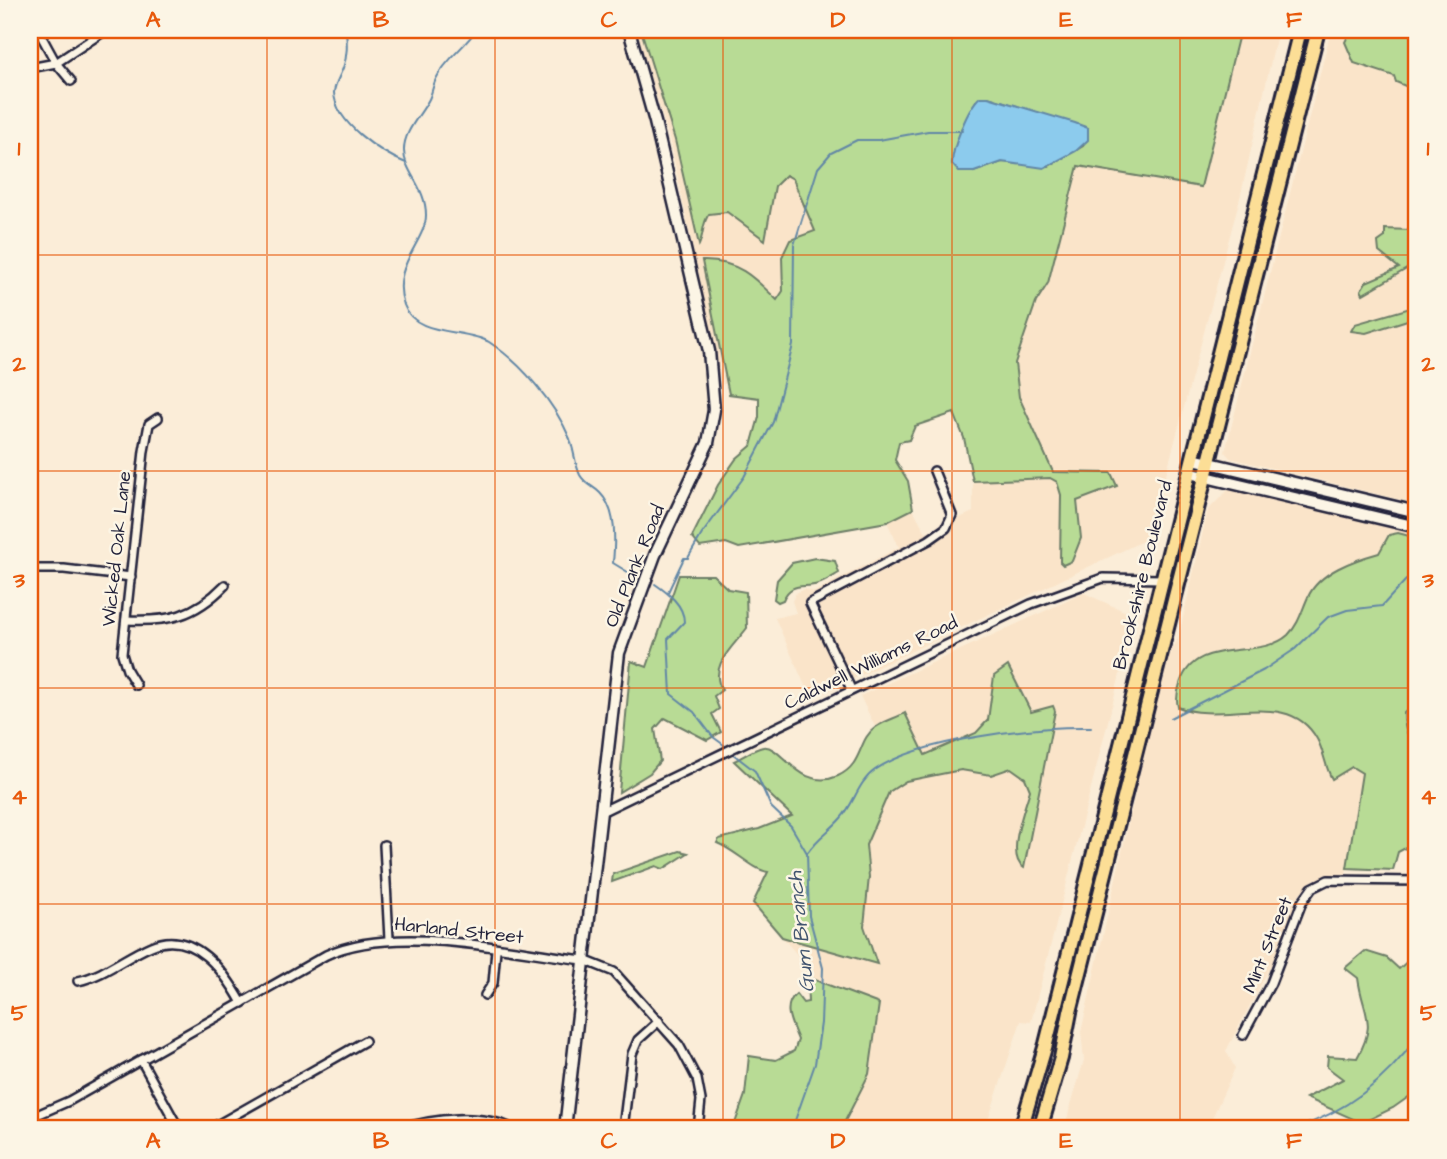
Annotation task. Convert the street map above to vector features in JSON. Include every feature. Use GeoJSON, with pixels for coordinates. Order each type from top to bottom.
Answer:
{"type":"FeatureCollection","features":[{"type":"Feature","properties":{"kind":"highway","name":"Brookshire Boulevard"},"geometry":{"type":"LineString","coordinates":[[1021,1129],[1046,1044],[1300,30]]}},
{"type":"Feature","properties":{"kind":"highway","name":"Brookshire Boulevard"},"geometry":{"type":"LineString","coordinates":[[1040,1129],[1061,1058],[1070,1012],[1318,30]]}},
{"type":"Feature","properties":{"kind":"highway"},"geometry":{"type":"LineString","coordinates":[[1255,278],[1250,270],[1250,262],[1267,158]]}},
{"type":"Feature","properties":{"kind":"highway"},"geometry":{"type":"LineString","coordinates":[[1233,363],[1245,283],[1240,274]]}},
{"type":"Feature","properties":{"kind":"highway"},"geometry":{"type":"LineString","coordinates":[[1180,509],[1182,528],[1173,568],[1181,575]]}},
{"type":"Feature","properties":{"kind":"highway"},"geometry":{"type":"LineString","coordinates":[[1149,698],[1156,629],[1166,588],[1163,579]]}},
{"type":"Feature","properties":{"kind":"street"},"geometry":{"type":"LineString","coordinates":[[38,30],[56,63],[71,81]]}},
{"type":"Feature","properties":{"kind":"street"},"geometry":{"type":"LineString","coordinates":[[30,68],[56,63],[106,30]]}},
{"type":"Feature","properties":{"kind":"street","name":"Old Plank Road"},"geometry":{"type":"LineString","coordinates":[[565,1129],[619,653],[659,546],[708,443],[714,410],[709,351],[655,122],[629,30]]}},
{"type":"Feature","properties":{"kind":"street","name":"Wicked Oak Lane"},"geometry":{"type":"LineString","coordinates":[[136,685],[122,654],[144,451],[149,424],[158,418]]}},
{"type":"Feature","properties":{"kind":"street"},"geometry":{"type":"LineString","coordinates":[[1193,459],[1417,512]]}},
{"type":"Feature","properties":{"kind":"street"},"geometry":{"type":"LineString","coordinates":[[851,689],[810,603],[929,540],[946,527],[952,515],[934,471]]}},
{"type":"Feature","properties":{"kind":"street"},"geometry":{"type":"LineString","coordinates":[[1189,473],[1417,527]]}},
{"type":"Feature","properties":{"kind":"street"},"geometry":{"type":"LineString","coordinates":[[30,569],[64,569],[131,577]]}},
{"type":"Feature","properties":{"kind":"street","name":"Caldwell Williams Road"},"geometry":{"type":"LineString","coordinates":[[603,811],[851,689],[1065,590],[1103,578],[1163,579]]}},
{"type":"Feature","properties":{"kind":"street"},"geometry":{"type":"LineString","coordinates":[[126,620],[160,622],[186,615],[214,597],[225,585]]}},
{"type":"Feature","properties":{"kind":"street"},"geometry":{"type":"LineString","coordinates":[[384,845],[389,939]]}},
{"type":"Feature","properties":{"kind":"street","name":"Mint Street"},"geometry":{"type":"LineString","coordinates":[[1243,1035],[1271,983],[1302,902],[1311,888],[1328,880],[1417,881]]}},
{"type":"Feature","properties":{"kind":"street","name":"Harland Street"},"geometry":{"type":"LineString","coordinates":[[30,1118],[69,1101],[337,950],[389,939],[584,960],[614,972],[680,1045],[697,1079],[701,1100],[698,1129]]}},
{"type":"Feature","properties":{"kind":"street"},"geometry":{"type":"LineString","coordinates":[[78,981],[94,977],[150,946],[174,942],[188,946],[214,961],[242,1003]]}},
{"type":"Feature","properties":{"kind":"street"},"geometry":{"type":"LineString","coordinates":[[485,995],[493,983],[496,950]]}},
{"type":"Feature","properties":{"kind":"street"},"geometry":{"type":"LineString","coordinates":[[623,1129],[632,1054],[638,1040],[659,1021]]}},
{"type":"Feature","properties":{"kind":"street"},"geometry":{"type":"LineString","coordinates":[[210,1129],[365,1041]]}},
{"type":"Feature","properties":{"kind":"street"},"geometry":{"type":"LineString","coordinates":[[141,1060],[179,1129]]}},
{"type":"Feature","properties":{"kind":"street"},"geometry":{"type":"LineString","coordinates":[[401,1129],[473,1120],[491,1121],[513,1129]]}},
{"type":"Feature","properties":{"kind":"shaded area"},"geometry":{"type":"Polygon","coordinates":[[[636,30],[1278,30],[1241,194],[1149,538],[811,699],[775,618],[796,613],[792,601],[796,593],[804,589],[814,592],[899,547],[887,522],[913,509],[926,533],[973,512],[973,481],[1055,478],[880,319],[722,385],[670,141],[636,30]]]}},
{"type":"Feature","properties":{"kind":"shaded area"},"geometry":{"type":"Polygon","coordinates":[[[1331,30],[1417,30],[1417,504],[1230,458],[1225,452],[1331,30]]]}},
{"type":"Feature","properties":{"kind":"shaded area"},"geometry":{"type":"Polygon","coordinates":[[[1230,488],[1417,534],[1417,603],[1378,679],[1346,874],[1315,879],[1299,894],[1279,950],[1226,1051],[1235,1068],[1207,1129],[1064,1129],[1084,1060],[1081,1032],[1165,663],[1178,639],[1208,510],[1230,488]]]}},
{"type":"Feature","properties":{"kind":"shaded area"},"geometry":{"type":"Polygon","coordinates":[[[1084,593],[1135,616],[1031,1022],[1021,1021],[985,1129],[799,1129],[827,1112],[806,965],[753,903],[770,866],[885,747],[860,696],[1084,593]]]}},
{"type":"Feature","properties":{"kind":"green space"},"geometry":{"type":"Polygon","coordinates":[[[641,30],[1240,30],[1201,187],[1078,166],[1048,283],[1036,302],[1015,363],[1019,397],[1053,472],[1111,473],[1117,486],[1077,501],[1081,538],[1072,561],[1063,565],[1060,562],[1061,495],[1057,482],[1050,478],[973,481],[964,438],[954,413],[915,426],[909,440],[899,442],[895,460],[908,481],[913,509],[887,522],[739,548],[726,543],[700,547],[692,537],[718,485],[736,459],[751,446],[759,417],[759,398],[729,394],[702,261],[725,263],[744,271],[777,300],[783,291],[782,257],[790,240],[815,231],[793,179],[786,175],[775,186],[765,240],[727,212],[709,214],[699,245],[675,140],[641,30]],[[988,97],[976,101],[961,129],[974,172],[1002,162],[1049,166],[1083,146],[1088,128],[988,97]]]}},
{"type":"Feature","properties":{"kind":"green space"},"geometry":{"type":"Polygon","coordinates":[[[1351,30],[1417,30],[1417,91],[1396,82],[1394,76],[1354,63],[1345,42],[1351,30]]]}},
{"type":"Feature","properties":{"kind":"green space"},"geometry":{"type":"Polygon","coordinates":[[[1417,176],[1417,263],[1363,294],[1361,290],[1366,282],[1399,268],[1379,252],[1378,242],[1385,237],[1385,229],[1410,230],[1417,176]]]}},
{"type":"Feature","properties":{"kind":"green space"},"geometry":{"type":"Polygon","coordinates":[[[1417,306],[1417,317],[1366,333],[1351,331],[1355,324],[1417,306]]]}},
{"type":"Feature","properties":{"kind":"green space"},"geometry":{"type":"Polygon","coordinates":[[[1398,533],[1417,538],[1417,702],[1404,713],[1406,731],[1418,761],[1416,827],[1411,845],[1398,852],[1393,870],[1347,868],[1362,773],[1352,767],[1332,779],[1317,739],[1305,724],[1290,715],[1273,711],[1196,711],[1178,707],[1177,695],[1187,670],[1198,660],[1212,654],[1276,643],[1288,635],[1298,622],[1313,588],[1320,581],[1348,563],[1379,553],[1389,535],[1398,533]]]}},
{"type":"Feature","properties":{"kind":"green space"},"geometry":{"type":"Polygon","coordinates":[[[815,558],[835,561],[839,573],[818,584],[794,588],[778,602],[774,599],[777,580],[792,563],[815,558]]]}},
{"type":"Feature","properties":{"kind":"green space"},"geometry":{"type":"Polygon","coordinates":[[[679,575],[713,575],[728,589],[746,592],[747,628],[724,657],[718,673],[722,690],[714,696],[719,709],[712,714],[721,732],[707,740],[665,718],[655,729],[660,761],[650,773],[619,792],[631,661],[647,667],[679,575]]]}},
{"type":"Feature","properties":{"kind":"green space"},"geometry":{"type":"Polygon","coordinates":[[[1008,666],[1031,712],[1053,706],[1055,711],[1024,868],[1016,854],[1016,843],[1030,790],[1025,778],[1011,768],[991,775],[961,770],[906,781],[889,792],[866,845],[869,877],[864,926],[877,964],[782,937],[753,903],[768,872],[756,868],[717,843],[719,839],[759,829],[792,816],[734,761],[759,748],[770,748],[812,778],[838,776],[852,765],[870,732],[905,713],[925,755],[976,733],[988,720],[994,676],[1008,666]]]}},
{"type":"Feature","properties":{"kind":"green space"},"geometry":{"type":"Polygon","coordinates":[[[680,851],[688,853],[663,869],[656,866],[612,882],[613,874],[680,851]]]}},
{"type":"Feature","properties":{"kind":"green space"},"geometry":{"type":"Polygon","coordinates":[[[1417,946],[1417,1091],[1393,1108],[1362,1123],[1306,1098],[1343,1079],[1327,1067],[1328,1056],[1357,1058],[1367,1035],[1367,1018],[1358,978],[1345,968],[1365,951],[1387,958],[1399,969],[1411,958],[1417,946]]]}},
{"type":"Feature","properties":{"kind":"green space"},"geometry":{"type":"Polygon","coordinates":[[[807,977],[879,1004],[869,1074],[841,1129],[733,1129],[745,1095],[749,1056],[776,1060],[794,1051],[798,1040],[789,1016],[789,1004],[796,994],[803,1003],[808,1002],[807,977]]]}},
{"type":"Feature","properties":{"kind":"water"},"geometry":{"type":"Polygon","coordinates":[[[980,97],[988,97],[1088,128],[1088,140],[1076,151],[1044,168],[1002,162],[974,172],[959,172],[952,164],[955,148],[966,118],[980,97]]]}},
{"type":"Feature","properties":{"kind":"waterway"},"geometry":{"type":"LineString","coordinates":[[346,30],[346,58],[334,90],[337,104],[343,116],[361,136],[406,163]]}},
{"type":"Feature","properties":{"kind":"waterway"},"geometry":{"type":"LineString","coordinates":[[476,30],[440,72],[429,99],[409,130],[404,144],[407,166],[423,196],[426,215],[421,235],[402,278],[404,305],[410,315],[429,327],[489,342],[525,372],[564,425],[580,475],[606,500],[612,517],[613,563],[636,577]]}},
{"type":"Feature","properties":{"kind":"waterway"},"geometry":{"type":"LineString","coordinates":[[668,592],[684,558],[688,558],[702,534],[744,477],[773,422],[793,345],[794,245],[818,168],[831,153],[857,140],[879,140],[928,131],[962,131]]}},
{"type":"Feature","properties":{"kind":"waterway"},"geometry":{"type":"LineString","coordinates":[[1170,718],[1264,670],[1295,649],[1328,617],[1347,610],[1382,606],[1406,580],[1417,577]]}},
{"type":"Feature","properties":{"kind":"waterway","name":"Gum Branch"},"geometry":{"type":"LineString","coordinates":[[655,584],[674,600],[681,610],[684,622],[668,639],[671,694],[694,712],[713,737],[724,745]]}},
{"type":"Feature","properties":{"kind":"waterway"},"geometry":{"type":"LineString","coordinates":[[808,852],[837,823],[869,775],[895,759],[979,736],[1091,727]]}},
{"type":"Feature","properties":{"kind":"waterway","name":"Gum Branch"},"geometry":{"type":"LineString","coordinates":[[733,754],[755,771],[771,807],[791,826],[807,853],[809,916],[823,968],[821,1023],[815,1064],[792,1129]]}},
{"type":"Feature","properties":{"kind":"waterway"},"geometry":{"type":"LineString","coordinates":[[1294,1129],[1330,1114],[1363,1093],[1392,1068],[1417,1037]]}}]}
